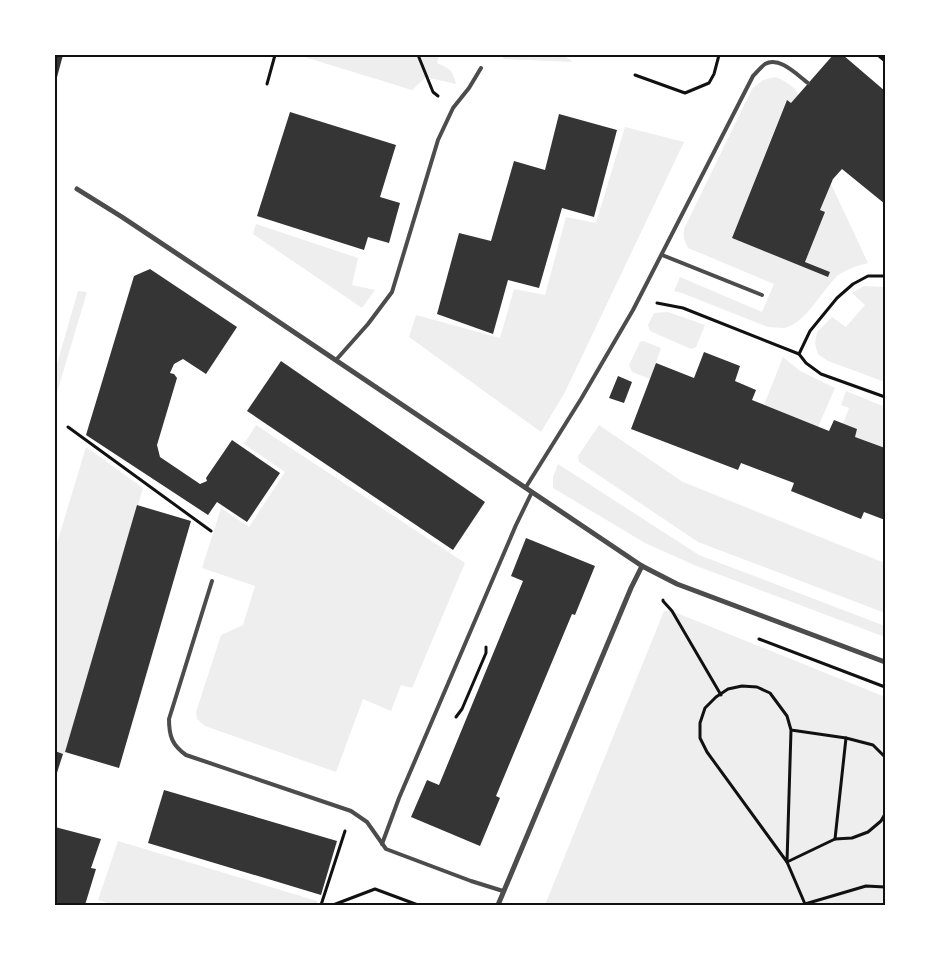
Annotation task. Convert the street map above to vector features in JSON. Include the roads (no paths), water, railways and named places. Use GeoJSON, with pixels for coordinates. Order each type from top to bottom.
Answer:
{"type":"FeatureCollection","features":[{"type":"Feature","properties":{"kind":"street"},"geometry":{"type":"LineString","coordinates":[[77,189],[122,217],[642,566],[677,584],[885,662]]}},
{"type":"Feature","properties":{"kind":"street"},"geometry":{"type":"LineString","coordinates":[[498,905],[631,588],[642,566]]}},
{"type":"Feature","properties":{"kind":"lane"},"geometry":{"type":"LineString","coordinates":[[526,487],[581,399],[633,310],[753,76],[765,64],[776,62],[788,68],[808,84]]}},
{"type":"Feature","properties":{"kind":"lane"},"geometry":{"type":"LineString","coordinates":[[336,360],[368,324],[392,292],[438,140],[454,108],[481,68]]}},
{"type":"Feature","properties":{"kind":"lane"},"geometry":{"type":"LineString","coordinates":[[662,255],[762,295]]}},
{"type":"Feature","properties":{"kind":"lane"},"geometry":{"type":"LineString","coordinates":[[382,844],[399,798],[516,525],[532,492]]}},
{"type":"Feature","properties":{"kind":"lane"},"geometry":{"type":"LineString","coordinates":[[212,581],[169,719],[169,732],[174,745],[186,755],[352,811],[367,822],[386,849],[503,891]]}}]}
